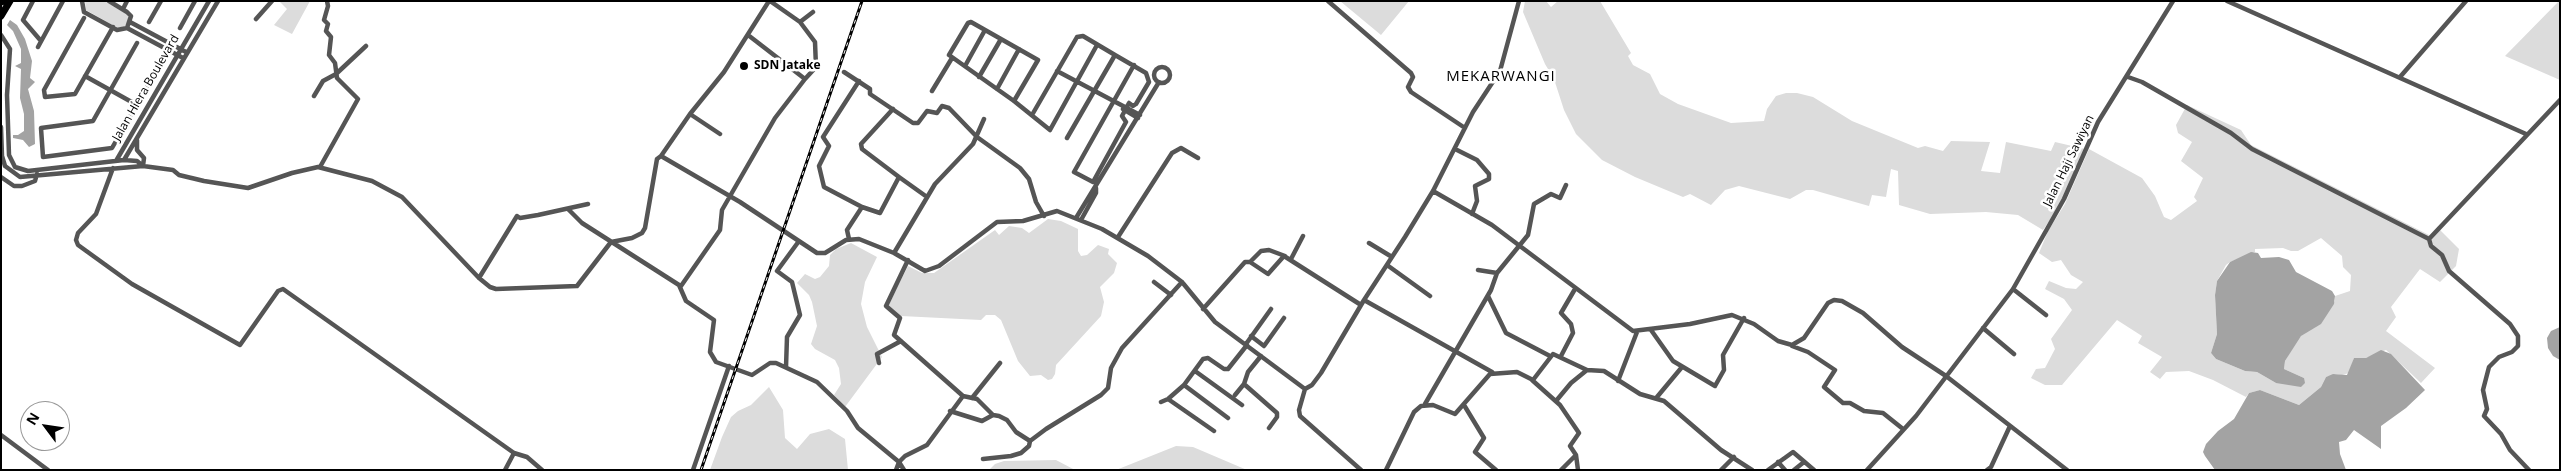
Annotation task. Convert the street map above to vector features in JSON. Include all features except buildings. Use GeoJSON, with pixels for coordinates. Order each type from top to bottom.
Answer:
{"type":"FeatureCollection","features":[{"type":"Feature","properties":{"kind":"main road"},"geometry":{"type":"LineString","coordinates":[[1,16],[10,1]]}},
{"type":"Feature","properties":{"kind":"street"},"geometry":{"type":"LineString","coordinates":[[33,1],[23,20],[41,41]]}},
{"type":"Feature","properties":{"kind":"street"},"geometry":{"type":"LineString","coordinates":[[38,47],[64,1]]}},
{"type":"Feature","properties":{"kind":"street"},"geometry":{"type":"LineString","coordinates":[[82,1],[84,12],[117,30],[127,28],[183,58]]}},
{"type":"Feature","properties":{"kind":"street"},"geometry":{"type":"LineString","coordinates":[[109,1],[131,16],[127,28]]}},
{"type":"Feature","properties":{"kind":"street"},"geometry":{"type":"LineString","coordinates":[[123,9],[127,1]]}},
{"type":"Feature","properties":{"kind":"street"},"geometry":{"type":"LineString","coordinates":[[149,22],[161,1]]}},
{"type":"Feature","properties":{"kind":"street"},"geometry":{"type":"LineString","coordinates":[[180,28],[195,1]]}},
{"type":"Feature","properties":{"kind":"street","name":"Jalan Hiera Boulevard"},"geometry":{"type":"LineString","coordinates":[[1,35],[10,49],[7,95],[8,156],[15,167],[22,171],[116,160],[209,1]]}},
{"type":"Feature","properties":{"kind":"street","name":"Jalan Hiera Boulevard"},"geometry":{"type":"LineString","coordinates":[[124,160],[186,52],[218,1]]}},
{"type":"Feature","properties":{"kind":"street"},"geometry":{"type":"LineString","coordinates":[[256,19],[272,1]]}},
{"type":"Feature","properties":{"kind":"street"},"geometry":{"type":"LineString","coordinates":[[320,167],[358,99],[336,74],[335,63],[329,55],[331,37],[326,31],[328,24],[324,20],[328,6],[327,1]]}},
{"type":"Feature","properties":{"kind":"street"},"geometry":{"type":"LineString","coordinates":[[1,127],[2,156],[5,166],[20,177],[125,166],[143,166],[173,170],[179,175],[242,188],[259,185],[304,169],[320,167],[372,181],[402,197],[479,278],[490,287],[496,290],[573,288],[577,286],[611,242],[637,236],[645,228],[657,159],[724,72],[770,1],[800,22],[816,42],[816,68],[805,79],[775,118],[721,213],[720,230],[680,286]]}},
{"type":"Feature","properties":{"kind":"street"},"geometry":{"type":"LineString","coordinates":[[1328,1],[1411,73],[1413,77],[1408,87],[1411,92],[1465,128]]}},
{"type":"Feature","properties":{"kind":"street"},"geometry":{"type":"LineString","coordinates":[[1361,470],[1300,416],[1299,410],[1305,389],[1321,373],[1433,191],[1465,128],[1502,67],[1519,1]]}},
{"type":"Feature","properties":{"kind":"street","name":"Jalan Haji Sawiyan"},"geometry":{"type":"LineString","coordinates":[[1867,470],[1946,376],[2013,289],[2064,199],[2098,122],[2128,77],[2173,1]]}},
{"type":"Feature","properties":{"kind":"street"},"geometry":{"type":"LineString","coordinates":[[2227,1],[2526,134]]}},
{"type":"Feature","properties":{"kind":"street"},"geometry":{"type":"LineString","coordinates":[[2242,8],[2246,1]]}},
{"type":"Feature","properties":{"kind":"street"},"geometry":{"type":"LineString","coordinates":[[2400,77],[2466,1]]}},
{"type":"Feature","properties":{"kind":"street"},"geometry":{"type":"LineString","coordinates":[[800,22],[813,12]]}},
{"type":"Feature","properties":{"kind":"street"},"geometry":{"type":"LineString","coordinates":[[84,18],[44,90],[45,97],[74,94],[113,28]]}},
{"type":"Feature","properties":{"kind":"street"},"geometry":{"type":"LineString","coordinates":[[130,22],[186,52]]}},
{"type":"Feature","properties":{"kind":"street"},"geometry":{"type":"LineString","coordinates":[[1014,101],[1038,60],[971,22],[968,23],[949,56],[980,76],[1050,130],[1097,45]]}},
{"type":"Feature","properties":{"kind":"street"},"geometry":{"type":"LineString","coordinates":[[965,66],[985,30]]}},
{"type":"Feature","properties":{"kind":"street"},"geometry":{"type":"LineString","coordinates":[[748,34],[805,79]]}},
{"type":"Feature","properties":{"kind":"street"},"geometry":{"type":"LineString","coordinates":[[1032,115],[1077,36],[1083,36],[1146,73],[1149,82],[1136,104],[1133,106],[1129,103],[1124,109],[1122,116],[1126,122],[1093,182],[1074,172],[1134,66]]}},
{"type":"Feature","properties":{"kind":"street"},"geometry":{"type":"LineString","coordinates":[[156,43],[159,37]]}},
{"type":"Feature","properties":{"kind":"street"},"geometry":{"type":"LineString","coordinates":[[980,76],[1001,39]]}},
{"type":"Feature","properties":{"kind":"street"},"geometry":{"type":"LineString","coordinates":[[138,43],[93,121],[41,128],[42,157],[112,148],[159,66]]}},
{"type":"Feature","properties":{"kind":"street"},"geometry":{"type":"LineString","coordinates":[[314,96],[323,81],[336,74],[366,46]]}},
{"type":"Feature","properties":{"kind":"street"},"geometry":{"type":"LineString","coordinates":[[997,89],[1019,49]]}},
{"type":"Feature","properties":{"kind":"street"},"geometry":{"type":"LineString","coordinates":[[1067,138],[1115,55]]}},
{"type":"Feature","properties":{"kind":"street"},"geometry":{"type":"LineString","coordinates":[[932,91],[952,58]]}},
{"type":"Feature","properties":{"kind":"street"},"geometry":{"type":"LineString","coordinates":[[1057,71],[1139,116]]}},
{"type":"Feature","properties":{"kind":"street"},"geometry":{"type":"LineString","coordinates":[[844,72],[870,89],[870,94],[913,123],[918,123],[927,111],[937,113],[942,106],[949,108],[977,137],[1020,168],[1029,179],[1036,202],[1044,216]]}},
{"type":"Feature","properties":{"kind":"street"},"geometry":{"type":"LineString","coordinates":[[85,76],[137,105]]}},
{"type":"Feature","properties":{"kind":"street"},"geometry":{"type":"LineString","coordinates":[[2128,77],[2142,82],[2231,133],[2252,149],[2429,240],[2431,246],[2442,255],[2449,270],[2510,324],[2518,336],[2518,346],[2512,352],[2499,357],[2489,367],[2483,390],[2487,409],[2484,416],[2501,434],[2510,450],[2530,470]]}},
{"type":"Feature","properties":{"kind":"street"},"geometry":{"type":"LineString","coordinates":[[858,81],[823,137],[829,146],[819,166],[824,187],[862,207],[882,212],[899,177]]}},
{"type":"Feature","properties":{"kind":"street"},"geometry":{"type":"LineString","coordinates":[[1079,219],[1096,193],[1096,188],[1159,82]]}},
{"type":"Feature","properties":{"kind":"street"},"geometry":{"type":"LineString","coordinates":[[2429,240],[2526,134],[2560,100]]}},
{"type":"Feature","properties":{"kind":"street"},"geometry":{"type":"LineString","coordinates":[[893,109],[861,144],[862,149],[926,197]]}},
{"type":"Feature","properties":{"kind":"street"},"geometry":{"type":"LineString","coordinates":[[690,114],[720,134]]}},
{"type":"Feature","properties":{"kind":"street"},"geometry":{"type":"LineString","coordinates":[[894,253],[926,197],[935,184],[961,159],[977,137],[984,119]]}},
{"type":"Feature","properties":{"kind":"street"},"geometry":{"type":"LineString","coordinates":[[139,133],[136,145],[144,158],[143,166]]}},
{"type":"Feature","properties":{"kind":"street"},"geometry":{"type":"LineString","coordinates":[[1118,237],[1172,153],[1181,148],[1198,158]]}},
{"type":"Feature","properties":{"kind":"street"},"geometry":{"type":"LineString","coordinates":[[1455,149],[1477,160],[1489,174],[1489,179],[1475,186],[1477,201],[1472,214]]}},
{"type":"Feature","properties":{"kind":"street"},"geometry":{"type":"LineString","coordinates":[[661,156],[730,196],[822,254],[850,239],[860,239],[894,253],[929,271],[939,266],[997,222],[1023,221],[1044,216],[1054,211],[1079,219],[1118,237],[1148,256],[1182,282],[1203,309],[1246,345],[1305,389]]}},
{"type":"Feature","properties":{"kind":"street"},"geometry":{"type":"LineString","coordinates":[[143,166],[137,161],[116,160],[115,168],[96,214],[78,233],[76,242],[132,284],[240,345],[278,290],[283,289],[514,453],[527,457],[542,470]]}},
{"type":"Feature","properties":{"kind":"street"},"geometry":{"type":"LineString","coordinates":[[124,160],[125,166]]}},
{"type":"Feature","properties":{"kind":"street"},"geometry":{"type":"LineString","coordinates":[[1,177],[14,186],[22,186],[35,181],[37,176],[36,170]]}},
{"type":"Feature","properties":{"kind":"street"},"geometry":{"type":"LineString","coordinates":[[96,170],[103,173],[108,183]]}},
{"type":"Feature","properties":{"kind":"street"},"geometry":{"type":"LineString","coordinates":[[1386,470],[1414,412],[1425,404],[1496,282],[1497,273],[1529,233],[1534,204],[1550,194],[1560,198],[1566,185]]}},
{"type":"Feature","properties":{"kind":"street"},"geometry":{"type":"LineString","coordinates":[[1433,191],[1492,225],[1575,289],[1612,314],[1630,330],[1637,332],[1651,330],[1722,316],[1732,315],[1744,318],[1778,341],[1808,352],[1835,370],[1824,387],[1843,403],[1850,403],[1864,411],[1883,413],[1903,429]]}},
{"type":"Feature","properties":{"kind":"street"},"geometry":{"type":"LineString","coordinates":[[479,278],[517,216],[520,218],[588,204]]}},
{"type":"Feature","properties":{"kind":"street"},"geometry":{"type":"LineString","coordinates":[[850,239],[847,230],[862,207]]}},
{"type":"Feature","properties":{"kind":"street"},"geometry":{"type":"LineString","coordinates":[[568,209],[578,221],[680,286],[686,301],[714,320],[710,345],[712,357],[720,365],[729,366],[752,375],[773,362],[821,385],[846,411],[858,428],[899,462],[904,470]]}},
{"type":"Feature","properties":{"kind":"street"},"geometry":{"type":"LineString","coordinates":[[1289,258],[1303,236]]}},
{"type":"Feature","properties":{"kind":"street"},"geometry":{"type":"LineString","coordinates":[[786,367],[787,337],[800,315],[792,282],[777,271],[799,241]]}},
{"type":"Feature","properties":{"kind":"street"},"geometry":{"type":"LineString","coordinates":[[1368,243],[1392,257]]}},
{"type":"Feature","properties":{"kind":"street"},"geometry":{"type":"LineString","coordinates":[[1203,309],[1244,263],[1250,262],[1262,251],[1269,250],[1289,258],[1363,302],[1492,372],[1520,372],[1532,380],[1556,401],[1579,433],[1570,446],[1576,455],[1578,470]]}},
{"type":"Feature","properties":{"kind":"street"},"geometry":{"type":"LineString","coordinates":[[1250,262],[1268,274],[1282,258],[1289,258]]}},
{"type":"Feature","properties":{"kind":"street"},"geometry":{"type":"LineString","coordinates":[[908,260],[886,306],[900,318],[893,332],[963,396],[979,400],[993,415],[1004,419],[1016,432],[1030,441]]}},
{"type":"Feature","properties":{"kind":"street"},"geometry":{"type":"LineString","coordinates":[[1387,265],[1430,296]]}},
{"type":"Feature","properties":{"kind":"street"},"geometry":{"type":"LineString","coordinates":[[1478,270],[1497,273]]}},
{"type":"Feature","properties":{"kind":"street"},"geometry":{"type":"LineString","coordinates":[[1154,282],[1171,295]]}},
{"type":"Feature","properties":{"kind":"street"},"geometry":{"type":"LineString","coordinates":[[983,459],[1021,453],[1030,441],[1061,419],[1088,405],[1104,392],[1108,386],[1111,368],[1122,348],[1182,282]]}},
{"type":"Feature","properties":{"kind":"street"},"geometry":{"type":"LineString","coordinates":[[1561,356],[1574,333],[1571,324],[1561,313],[1575,289]]}},
{"type":"Feature","properties":{"kind":"street"},"geometry":{"type":"LineString","coordinates":[[2013,289],[2046,315]]}},
{"type":"Feature","properties":{"kind":"street"},"geometry":{"type":"LineString","coordinates":[[1488,296],[1506,334],[1550,356]]}},
{"type":"Feature","properties":{"kind":"street"},"geometry":{"type":"LineString","coordinates":[[1790,345],[1799,342],[1828,304],[1838,300],[1863,313],[1896,342],[1946,376],[2067,470]]}},
{"type":"Feature","properties":{"kind":"street"},"geometry":{"type":"LineString","coordinates":[[1161,402],[1168,399],[1184,386],[1206,358],[1228,370],[1271,308]]}},
{"type":"Feature","properties":{"kind":"street"},"geometry":{"type":"LineString","coordinates":[[1252,336],[1264,346],[1284,318]]}},
{"type":"Feature","properties":{"kind":"street"},"geometry":{"type":"LineString","coordinates":[[1651,330],[1673,361],[1715,386],[1724,370],[1723,355],[1744,318]]}},
{"type":"Feature","properties":{"kind":"street"},"geometry":{"type":"LineString","coordinates":[[1983,328],[2014,354]]}},
{"type":"Feature","properties":{"kind":"street"},"geometry":{"type":"LineString","coordinates":[[1618,381],[1637,332]]}},
{"type":"Feature","properties":{"kind":"street"},"geometry":{"type":"LineString","coordinates":[[880,363],[877,355],[901,341]]}},
{"type":"Feature","properties":{"kind":"street"},"geometry":{"type":"LineString","coordinates":[[1532,380],[1553,354],[1561,356],[1587,370],[1604,371],[1644,396],[1657,397],[1752,470]]}},
{"type":"Feature","properties":{"kind":"street"},"geometry":{"type":"LineString","coordinates":[[1235,395],[1244,384],[1248,372],[1261,356]]}},
{"type":"Feature","properties":{"kind":"street"},"geometry":{"type":"LineString","coordinates":[[972,398],[1000,363]]}},
{"type":"Feature","properties":{"kind":"street"},"geometry":{"type":"LineString","coordinates":[[693,470],[729,366]]}},
{"type":"Feature","properties":{"kind":"street"},"geometry":{"type":"LineString","coordinates":[[1657,397],[1682,367]]}},
{"type":"Feature","properties":{"kind":"street"},"geometry":{"type":"LineString","coordinates":[[1556,401],[1571,383],[1587,370]]}},
{"type":"Feature","properties":{"kind":"street"},"geometry":{"type":"LineString","coordinates":[[1195,371],[1242,405]]}},
{"type":"Feature","properties":{"kind":"street"},"geometry":{"type":"LineString","coordinates":[[1425,404],[1433,405],[1454,414],[1492,372]]}},
{"type":"Feature","properties":{"kind":"street"},"geometry":{"type":"LineString","coordinates":[[1244,384],[1277,413],[1277,417],[1269,428]]}},
{"type":"Feature","properties":{"kind":"street"},"geometry":{"type":"LineString","coordinates":[[1184,386],[1228,418]]}},
{"type":"Feature","properties":{"kind":"street"},"geometry":{"type":"LineString","coordinates":[[896,470],[899,462],[910,452],[927,445],[950,411],[963,396]]}},
{"type":"Feature","properties":{"kind":"street"},"geometry":{"type":"LineString","coordinates":[[1168,399],[1214,431]]}},
{"type":"Feature","properties":{"kind":"street"},"geometry":{"type":"LineString","coordinates":[[1464,405],[1484,438],[1475,452],[1496,470]]}},
{"type":"Feature","properties":{"kind":"street"},"geometry":{"type":"LineString","coordinates":[[950,411],[982,422],[993,415]]}},
{"type":"Feature","properties":{"kind":"street"},"geometry":{"type":"LineString","coordinates":[[1987,470],[1991,467],[2010,426]]}},
{"type":"Feature","properties":{"kind":"street"},"geometry":{"type":"LineString","coordinates":[[1,435],[48,470]]}},
{"type":"Feature","properties":{"kind":"street"},"geometry":{"type":"LineString","coordinates":[[1768,470],[1792,452],[1814,470]]}},
{"type":"Feature","properties":{"kind":"street"},"geometry":{"type":"LineString","coordinates":[[505,470],[514,453]]}},
{"type":"Feature","properties":{"kind":"street"},"geometry":{"type":"LineString","coordinates":[[1561,470],[1576,455]]}},
{"type":"Feature","properties":{"kind":"street"},"geometry":{"type":"LineString","coordinates":[[1721,470],[1734,457]]}},
{"type":"Feature","properties":{"kind":"street"},"geometry":{"type":"LineString","coordinates":[[1778,462],[1785,470]]}},
{"type":"Feature","properties":{"kind":"street"},"geometry":{"type":"LineString","coordinates":[[1794,470],[1804,462]]}},
{"type":"Feature","properties":{"kind":"shaded area"},"geometry":{"type":"Polygon","coordinates":[[[85,1],[105,1],[127,14],[129,19],[125,26],[118,28],[86,10],[85,1]]]}},
{"type":"Feature","properties":{"kind":"shaded area"},"geometry":{"type":"Polygon","coordinates":[[[279,1],[310,1],[292,34],[274,25],[287,9],[279,1]]]}},
{"type":"Feature","properties":{"kind":"shaded area"},"geometry":{"type":"Polygon","coordinates":[[[1340,1],[1409,1],[1381,35],[1340,1]]]}},
{"type":"Feature","properties":{"kind":"shaded area"},"geometry":{"type":"Polygon","coordinates":[[[1525,1],[1546,1],[1551,7],[1558,1],[1600,1],[1631,53],[1628,56],[1633,65],[1650,74],[1660,94],[1678,104],[1731,123],[1764,121],[1767,109],[1776,96],[1786,93],[1797,93],[1813,97],[1852,121],[1918,148],[1925,146],[1943,151],[1951,141],[1990,142],[1981,171],[2000,173],[2006,142],[2051,151],[2055,142],[2085,149],[2061,204],[2043,230],[2018,215],[1986,212],[1930,214],[1899,205],[1898,171],[1891,169],[1886,197],[1872,195],[1869,206],[1813,190],[1806,190],[1790,199],[1739,186],[1725,190],[1711,205],[1690,194],[1683,197],[1635,177],[1602,160],[1576,134],[1564,110],[1554,79],[1545,64],[1523,12],[1525,1]]]}},
{"type":"Feature","properties":{"kind":"shaded area"},"geometry":{"type":"Polygon","coordinates":[[[2560,1],[2560,80],[2505,56],[2560,1]]]}},
{"type":"Feature","properties":{"kind":"shaded area"},"geometry":{"type":"Polygon","coordinates":[[[10,20],[17,25],[25,39],[32,61],[30,78],[35,82],[28,89],[34,111],[35,144],[29,147],[23,140],[13,138],[13,135],[18,135],[24,131],[24,114],[20,98],[21,69],[15,66],[21,63],[21,49],[13,31],[7,25],[10,20]]]}},
{"type":"Feature","properties":{"kind":"shaded area"},"geometry":{"type":"Polygon","coordinates":[[[2187,105],[2241,130],[2251,145],[2431,236],[2438,228],[2459,249],[2456,266],[2440,282],[2420,269],[2391,307],[2396,317],[2386,331],[2435,368],[2421,383],[2386,350],[2366,358],[2354,358],[2349,373],[2326,377],[2321,387],[2299,405],[2260,390],[2249,393],[2246,397],[2213,380],[2189,371],[2166,372],[2160,379],[2150,372],[2162,357],[2138,343],[2142,336],[2117,320],[2062,385],[2045,385],[2031,378],[2036,369],[2045,368],[2055,349],[2051,339],[2072,310],[2064,299],[2045,289],[2049,281],[2066,288],[2076,289],[2083,282],[2071,275],[2061,260],[2052,262],[2039,253],[2048,231],[2065,204],[2089,149],[2142,178],[2155,196],[2164,217],[2171,220],[2197,201],[2194,197],[2203,178],[2181,161],[2192,142],[2178,133],[2176,125],[2187,105]],[[2321,238],[2298,251],[2283,248],[2255,249],[2255,252],[2230,262],[2226,265],[2217,281],[2215,295],[2217,334],[2211,353],[2216,359],[2245,371],[2257,372],[2276,383],[2304,378],[2284,369],[2285,361],[2297,340],[2335,301],[2335,296],[2350,291],[2351,275],[2343,267],[2342,256],[2321,238]]]}},
{"type":"Feature","properties":{"kind":"shaded area"},"geometry":{"type":"Polygon","coordinates":[[[1048,219],[1061,221],[1078,229],[1078,251],[1081,256],[1087,255],[1098,245],[1109,249],[1108,254],[1117,263],[1114,273],[1100,287],[1104,302],[1101,316],[1056,365],[1055,374],[1052,379],[1048,380],[1041,375],[1030,376],[1018,361],[1001,320],[995,315],[986,315],[981,320],[901,316],[892,313],[888,306],[908,266],[922,273],[934,273],[995,230],[999,235],[1009,226],[1022,228],[1029,233],[1048,219]]]}},
{"type":"Feature","properties":{"kind":"shaded area"},"geometry":{"type":"Polygon","coordinates":[[[851,243],[877,257],[865,282],[861,304],[867,327],[882,357],[845,407],[834,395],[841,384],[839,368],[835,360],[815,349],[811,344],[817,326],[812,302],[809,295],[797,283],[805,274],[815,279],[820,277],[829,266],[830,255],[836,249],[851,243]]]}},
{"type":"Feature","properties":{"kind":"shaded area"},"geometry":{"type":"Polygon","coordinates":[[[2251,252],[2258,253],[2261,258],[2279,257],[2289,260],[2296,272],[2332,291],[2335,296],[2334,304],[2321,324],[2301,336],[2285,361],[2284,369],[2304,378],[2305,383],[2301,387],[2276,383],[2257,372],[2245,371],[2216,359],[2211,353],[2217,334],[2215,295],[2217,281],[2230,262],[2251,252]]]}},
{"type":"Feature","properties":{"kind":"shaded area"},"geometry":{"type":"Polygon","coordinates":[[[2560,327],[2560,360],[2553,356],[2548,348],[2547,338],[2551,331],[2560,327]]]}},
{"type":"Feature","properties":{"kind":"shaded area"},"geometry":{"type":"Polygon","coordinates":[[[2381,350],[2391,354],[2425,390],[2406,408],[2381,426],[2381,449],[2354,430],[2346,440],[2339,442],[2340,454],[2346,470],[2215,470],[2205,456],[2203,452],[2206,444],[2218,431],[2234,419],[2249,393],[2260,390],[2299,405],[2321,387],[2326,377],[2333,374],[2347,375],[2354,358],[2366,358],[2381,350]]]}},
{"type":"Feature","properties":{"kind":"shaded area"},"geometry":{"type":"Polygon","coordinates":[[[769,387],[783,410],[785,438],[797,449],[810,434],[829,429],[845,439],[848,470],[710,470],[731,417],[738,411],[751,405],[769,387]]]}},
{"type":"Feature","properties":{"kind":"shaded area"},"geometry":{"type":"Polygon","coordinates":[[[1176,446],[1193,447],[1247,470],[1116,470],[1176,446]]]}},
{"type":"Feature","properties":{"kind":"shaded area"},"geometry":{"type":"Polygon","coordinates":[[[1056,460],[1075,470],[989,470],[995,464],[1004,461],[1056,460]]]}},
{"type":"Feature","properties":{"kind":"railway"},"geometry":{"type":"LineString","coordinates":[[701,470],[862,1]]}},
{"type":"Feature","properties":{"kind":"place","name":"SDN Jatake"},"geometry":{"type":"Point","coordinates":[744,66]}},
{"type":"Feature","properties":{"kind":"district","name":"MEKARWANGI"},"geometry":{"type":"Point","coordinates":[1501,77]}}]}
